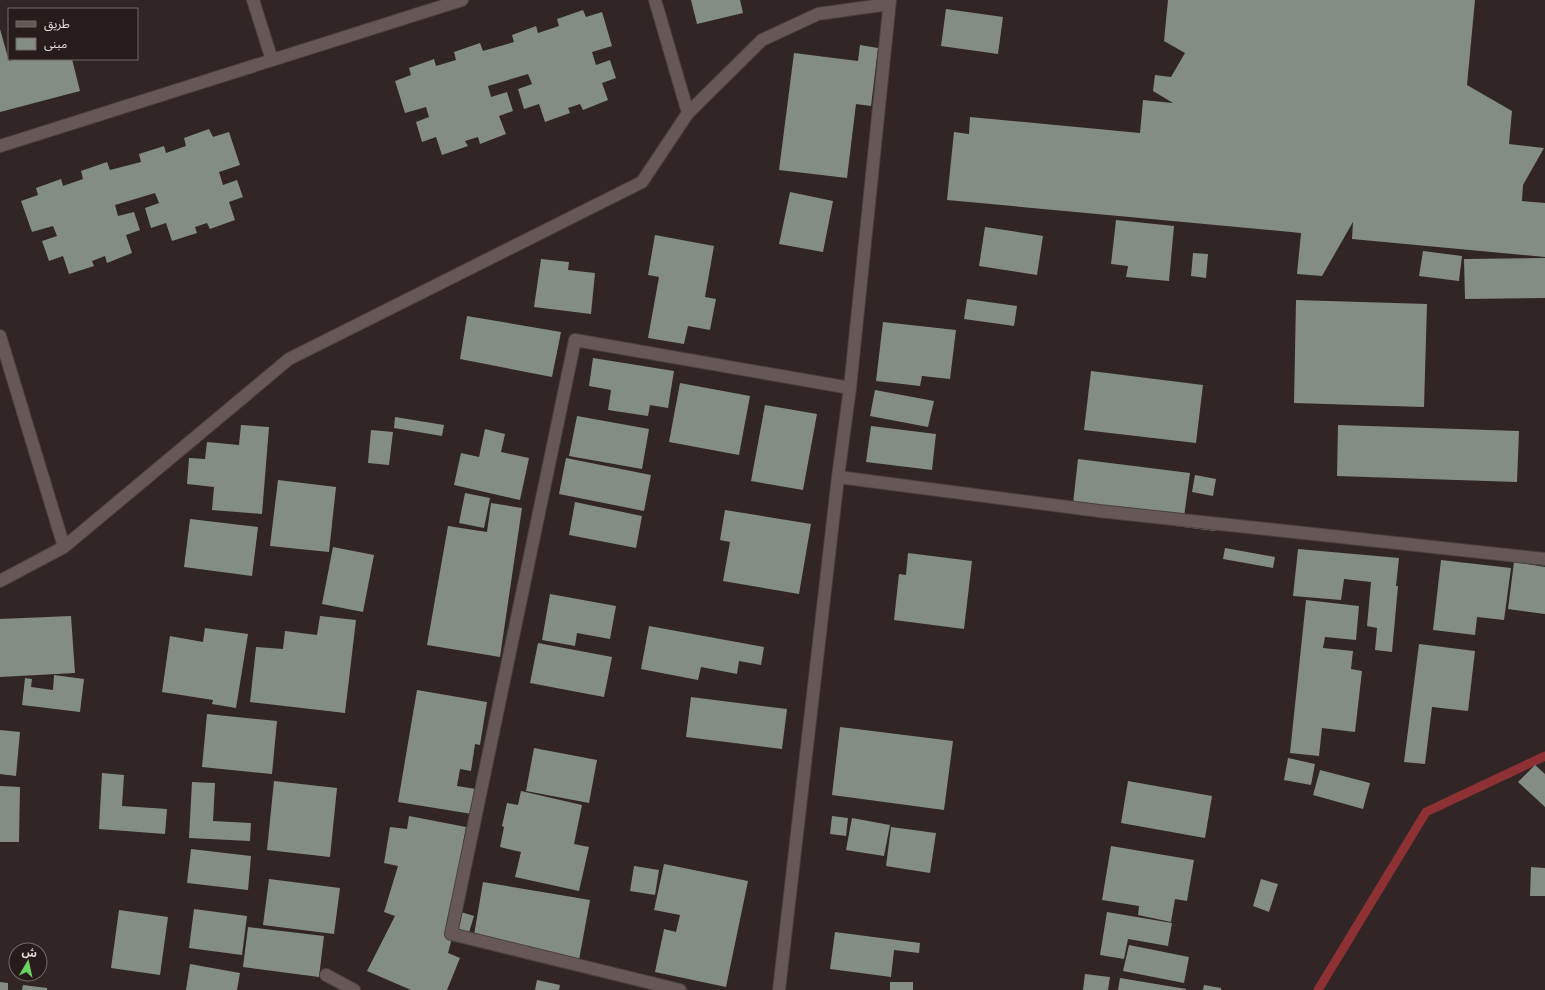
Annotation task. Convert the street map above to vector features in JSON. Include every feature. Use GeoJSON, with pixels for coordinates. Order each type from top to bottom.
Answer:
{"type":"FeatureCollection","features":[{"type":"Feature","properties":{"kind":"street"},"geometry":{"type":"LineString","coordinates":[[253,0],[272,60]]}},
{"type":"Feature","properties":{"kind":"street"},"geometry":{"type":"LineString","coordinates":[[0,146],[462,0]]}},
{"type":"Feature","properties":{"kind":"street"},"geometry":{"type":"LineString","coordinates":[[655,0],[688,112]]}},
{"type":"Feature","properties":{"kind":"street"},"geometry":{"type":"LineString","coordinates":[[0,581],[64,547],[289,359],[642,182],[688,112],[762,40],[818,14],[890,2],[850,388],[838,477],[779,990]]}},
{"type":"Feature","properties":{"kind":"street"},"geometry":{"type":"LineString","coordinates":[[0,336],[64,547]]}},
{"type":"Feature","properties":{"kind":"street"},"geometry":{"type":"LineString","coordinates":[[680,990],[451,934],[575,340],[850,388]]}},
{"type":"Feature","properties":{"kind":"street"},"geometry":{"type":"LineString","coordinates":[[838,477],[1099,511],[1545,559]]}},
{"type":"Feature","properties":{"kind":"street"},"geometry":{"type":"LineString","coordinates":[[326,975],[354,990]]}},
{"type":"Feature","properties":{"kind":"building"},"geometry":{"type":"Polygon","coordinates":[[[691,0],[740,0],[743,13],[697,24],[691,0]]]}},
{"type":"Feature","properties":{"kind":"building"},"geometry":{"type":"Polygon","coordinates":[[[1168,0],[1475,0],[1467,85],[1512,111],[1509,144],[1544,148],[1523,185],[1522,201],[1545,203],[1545,257],[1352,239],[1353,222],[1322,276],[1297,274],[1301,233],[947,200],[954,132],[969,134],[970,117],[1140,133],[1143,100],[1173,103],[1153,91],[1155,75],[1171,77],[1185,53],[1164,41],[1168,0]]]}},
{"type":"Feature","properties":{"kind":"building"},"geometry":{"type":"Polygon","coordinates":[[[946,9],[1003,17],[998,54],[941,46],[946,9]]]}},
{"type":"Feature","properties":{"kind":"building"},"geometry":{"type":"Polygon","coordinates":[[[583,10],[586,17],[602,12],[612,46],[592,52],[596,65],[610,60],[616,78],[602,83],[608,100],[583,110],[580,104],[568,108],[570,113],[545,122],[539,104],[524,109],[518,89],[532,84],[528,74],[488,86],[491,97],[507,92],[513,111],[499,116],[506,134],[480,144],[478,137],[465,141],[468,146],[442,155],[436,137],[422,142],[416,122],[429,117],[426,107],[405,113],[395,81],[411,75],[409,68],[434,59],[436,66],[456,60],[454,52],[480,43],[483,51],[514,42],[512,35],[536,26],[538,33],[559,26],[557,19],[583,10]]]}},
{"type":"Feature","properties":{"kind":"building"},"geometry":{"type":"Polygon","coordinates":[[[0,29],[9,61],[72,60],[80,91],[0,112],[0,29]]]}},
{"type":"Feature","properties":{"kind":"building"},"geometry":{"type":"Polygon","coordinates":[[[860,45],[878,48],[871,106],[856,104],[847,178],[779,170],[794,53],[858,61],[860,45]]]}},
{"type":"Feature","properties":{"kind":"building"},"geometry":{"type":"Polygon","coordinates":[[[209,129],[213,137],[229,132],[240,165],[219,172],[223,185],[237,180],[243,197],[229,202],[235,220],[210,229],[207,223],[195,227],[197,233],[172,241],[166,223],[151,228],[145,208],[159,203],[155,193],[115,205],[118,216],[134,212],[140,230],[126,235],[132,253],[107,263],[105,256],[92,261],[94,266],[69,274],[63,256],[49,261],[42,241],[57,236],[53,226],[32,232],[21,201],[38,195],[36,188],[61,179],[63,186],[83,179],[81,171],[107,162],[110,170],[141,162],[139,154],[164,146],[166,153],[186,146],[184,138],[209,129]]]}},
{"type":"Feature","properties":{"kind":"building"},"geometry":{"type":"Polygon","coordinates":[[[790,192],[833,201],[823,252],[779,244],[790,192]]]}},
{"type":"Feature","properties":{"kind":"building"},"geometry":{"type":"Polygon","coordinates":[[[1116,220],[1174,226],[1169,281],[1126,277],[1128,266],[1111,264],[1116,220]]]}},
{"type":"Feature","properties":{"kind":"building"},"geometry":{"type":"Polygon","coordinates":[[[985,227],[1043,236],[1037,275],[979,266],[985,227]]]}},
{"type":"Feature","properties":{"kind":"building"},"geometry":{"type":"Polygon","coordinates":[[[655,235],[714,246],[705,297],[716,299],[710,330],[688,326],[684,344],[648,338],[659,277],[648,275],[655,235]]]}},
{"type":"Feature","properties":{"kind":"building"},"geometry":{"type":"Polygon","coordinates":[[[1423,251],[1462,256],[1459,281],[1419,276],[1423,251]]]}},
{"type":"Feature","properties":{"kind":"building"},"geometry":{"type":"Polygon","coordinates":[[[1193,253],[1208,254],[1206,278],[1191,276],[1193,253]]]}},
{"type":"Feature","properties":{"kind":"building"},"geometry":{"type":"Polygon","coordinates":[[[1545,258],[1545,298],[1465,299],[1464,259],[1545,258]]]}},
{"type":"Feature","properties":{"kind":"building"},"geometry":{"type":"Polygon","coordinates":[[[541,259],[569,262],[568,270],[595,273],[591,314],[534,307],[541,259]]]}},
{"type":"Feature","properties":{"kind":"building"},"geometry":{"type":"Polygon","coordinates":[[[967,299],[1017,306],[1014,326],[964,319],[967,299]]]}},
{"type":"Feature","properties":{"kind":"building"},"geometry":{"type":"Polygon","coordinates":[[[1296,300],[1427,304],[1424,407],[1294,403],[1296,300]]]}},
{"type":"Feature","properties":{"kind":"building"},"geometry":{"type":"Polygon","coordinates":[[[467,316],[561,332],[552,377],[460,359],[467,316]]]}},
{"type":"Feature","properties":{"kind":"building"},"geometry":{"type":"Polygon","coordinates":[[[883,322],[956,330],[950,379],[922,376],[920,386],[876,381],[883,322]]]}},
{"type":"Feature","properties":{"kind":"building"},"geometry":{"type":"Polygon","coordinates":[[[593,358],[674,371],[668,408],[650,405],[648,416],[608,410],[611,390],[589,386],[593,358]]]}},
{"type":"Feature","properties":{"kind":"building"},"geometry":{"type":"Polygon","coordinates":[[[1091,371],[1203,385],[1196,443],[1084,430],[1091,371]]]}},
{"type":"Feature","properties":{"kind":"building"},"geometry":{"type":"Polygon","coordinates":[[[680,383],[750,396],[739,455],[669,442],[680,383]]]}},
{"type":"Feature","properties":{"kind":"building"},"geometry":{"type":"Polygon","coordinates":[[[875,390],[934,401],[928,427],[870,416],[875,390]]]}},
{"type":"Feature","properties":{"kind":"building"},"geometry":{"type":"Polygon","coordinates":[[[765,405],[817,414],[803,490],[751,481],[765,405]]]}},
{"type":"Feature","properties":{"kind":"building"},"geometry":{"type":"Polygon","coordinates":[[[577,416],[649,429],[642,469],[569,456],[577,416]]]}},
{"type":"Feature","properties":{"kind":"building"},"geometry":{"type":"Polygon","coordinates":[[[395,417],[444,425],[442,436],[394,428],[395,417]]]}},
{"type":"Feature","properties":{"kind":"building"},"geometry":{"type":"Polygon","coordinates":[[[241,425],[269,427],[262,514],[212,510],[214,487],[187,484],[189,458],[205,459],[207,442],[239,445],[241,425]]]}},
{"type":"Feature","properties":{"kind":"building"},"geometry":{"type":"Polygon","coordinates":[[[1338,425],[1519,431],[1517,482],[1337,476],[1338,425]]]}},
{"type":"Feature","properties":{"kind":"building"},"geometry":{"type":"Polygon","coordinates":[[[871,426],[936,434],[932,470],[866,462],[871,426]]]}},
{"type":"Feature","properties":{"kind":"building"},"geometry":{"type":"Polygon","coordinates":[[[485,429],[505,434],[501,452],[529,458],[520,500],[454,485],[461,453],[479,457],[485,429]]]}},
{"type":"Feature","properties":{"kind":"building"},"geometry":{"type":"Polygon","coordinates":[[[371,430],[393,432],[389,465],[368,463],[371,430]]]}},
{"type":"Feature","properties":{"kind":"building"},"geometry":{"type":"Polygon","coordinates":[[[566,458],[651,475],[644,511],[559,494],[566,458]]]}},
{"type":"Feature","properties":{"kind":"building"},"geometry":{"type":"Polygon","coordinates":[[[1078,459],[1190,473],[1184,517],[1216,520],[1215,531],[1072,513],[1078,459]]]}},
{"type":"Feature","properties":{"kind":"building"},"geometry":{"type":"Polygon","coordinates":[[[1195,475],[1216,479],[1213,496],[1192,492],[1195,475]]]}},
{"type":"Feature","properties":{"kind":"building"},"geometry":{"type":"Polygon","coordinates":[[[278,480],[336,487],[329,552],[270,546],[278,480]]]}},
{"type":"Feature","properties":{"kind":"building"},"geometry":{"type":"Polygon","coordinates":[[[465,493],[490,498],[484,528],[459,523],[465,493]]]}},
{"type":"Feature","properties":{"kind":"building"},"geometry":{"type":"Polygon","coordinates":[[[575,502],[642,516],[636,548],[569,535],[575,502]]]}},
{"type":"Feature","properties":{"kind":"building"},"geometry":{"type":"Polygon","coordinates":[[[491,503],[522,508],[500,657],[427,645],[448,526],[487,532],[491,503]]]}},
{"type":"Feature","properties":{"kind":"building"},"geometry":{"type":"Polygon","coordinates":[[[725,510],[811,524],[799,594],[723,581],[730,542],[720,540],[725,510]]]}},
{"type":"Feature","properties":{"kind":"building"},"geometry":{"type":"Polygon","coordinates":[[[190,519],[258,527],[252,576],[184,567],[190,519]]]}},
{"type":"Feature","properties":{"kind":"building"},"geometry":{"type":"Polygon","coordinates":[[[333,547],[374,555],[363,612],[322,604],[333,547]]]}},
{"type":"Feature","properties":{"kind":"building"},"geometry":{"type":"Polygon","coordinates":[[[1225,548],[1275,557],[1273,568],[1223,559],[1225,548]]]}},
{"type":"Feature","properties":{"kind":"building"},"geometry":{"type":"Polygon","coordinates":[[[1298,549],[1399,558],[1392,652],[1375,650],[1377,628],[1367,626],[1371,582],[1344,579],[1341,600],[1293,596],[1298,549]]]}},
{"type":"Feature","properties":{"kind":"building"},"geometry":{"type":"Polygon","coordinates":[[[908,553],[972,561],[964,629],[894,620],[899,574],[906,575],[908,553]]]}},
{"type":"Feature","properties":{"kind":"building"},"geometry":{"type":"Polygon","coordinates":[[[1441,560],[1511,568],[1504,620],[1477,617],[1475,635],[1433,630],[1441,560]]]}},
{"type":"Feature","properties":{"kind":"building"},"geometry":{"type":"Polygon","coordinates":[[[1514,562],[1545,567],[1545,614],[1508,609],[1514,562]]]}},
{"type":"Feature","properties":{"kind":"building"},"geometry":{"type":"Polygon","coordinates":[[[550,594],[616,606],[610,639],[577,633],[575,646],[542,640],[550,594]]]}},
{"type":"Feature","properties":{"kind":"building"},"geometry":{"type":"Polygon","coordinates":[[[1306,600],[1359,606],[1356,640],[1325,637],[1323,648],[1353,651],[1351,669],[1362,671],[1355,732],[1322,728],[1319,756],[1290,753],[1306,600]]]}},
{"type":"Feature","properties":{"kind":"building"},"geometry":{"type":"Polygon","coordinates":[[[71,616],[75,673],[0,677],[0,619],[71,616]]]}},
{"type":"Feature","properties":{"kind":"building"},"geometry":{"type":"Polygon","coordinates":[[[320,616],[356,620],[345,713],[250,702],[256,647],[283,649],[285,631],[317,635],[320,616]]]}},
{"type":"Feature","properties":{"kind":"building"},"geometry":{"type":"Polygon","coordinates":[[[649,626],[764,647],[761,665],[739,661],[737,674],[701,667],[698,680],[641,669],[649,626]]]}},
{"type":"Feature","properties":{"kind":"building"},"geometry":{"type":"Polygon","coordinates":[[[205,628],[248,634],[236,708],[212,704],[213,700],[162,692],[170,636],[203,642],[205,628]]]}},
{"type":"Feature","properties":{"kind":"building"},"geometry":{"type":"Polygon","coordinates":[[[538,643],[612,657],[604,697],[530,683],[538,643]]]}},
{"type":"Feature","properties":{"kind":"building"},"geometry":{"type":"Polygon","coordinates":[[[1419,644],[1475,651],[1468,711],[1432,707],[1425,764],[1404,762],[1419,644]]]}},
{"type":"Feature","properties":{"kind":"building"},"geometry":{"type":"Polygon","coordinates":[[[54,675],[84,679],[80,712],[22,705],[25,678],[32,679],[31,687],[53,690],[54,675]]]}},
{"type":"Feature","properties":{"kind":"building"},"geometry":{"type":"Polygon","coordinates":[[[417,690],[487,702],[480,745],[475,744],[471,771],[460,769],[457,786],[476,789],[472,814],[398,802],[417,690]]]}},
{"type":"Feature","properties":{"kind":"building"},"geometry":{"type":"Polygon","coordinates":[[[691,697],[787,709],[782,749],[686,737],[691,697]]]}},
{"type":"Feature","properties":{"kind":"building"},"geometry":{"type":"Polygon","coordinates":[[[207,714],[277,721],[272,774],[202,767],[207,714]]]}},
{"type":"Feature","properties":{"kind":"building"},"geometry":{"type":"Polygon","coordinates":[[[840,727],[953,741],[944,810],[832,795],[840,727]]]}},
{"type":"Feature","properties":{"kind":"building"},"geometry":{"type":"Polygon","coordinates":[[[0,730],[20,732],[16,776],[0,774],[0,730]]]}},
{"type":"Feature","properties":{"kind":"building"},"geometry":{"type":"Polygon","coordinates":[[[534,748],[597,760],[589,803],[526,791],[534,748]]]}},
{"type":"Feature","properties":{"kind":"building"},"geometry":{"type":"Polygon","coordinates":[[[1288,758],[1315,764],[1311,785],[1284,780],[1288,758]]]}},
{"type":"Feature","properties":{"kind":"building"},"geometry":{"type":"Polygon","coordinates":[[[1535,765],[1545,774],[1545,807],[1518,782],[1535,765]]]}},
{"type":"Feature","properties":{"kind":"building"},"geometry":{"type":"Polygon","coordinates":[[[1320,770],[1370,783],[1363,809],[1313,795],[1320,770]]]}},
{"type":"Feature","properties":{"kind":"building"},"geometry":{"type":"Polygon","coordinates":[[[102,773],[124,775],[122,806],[167,809],[165,834],[99,829],[102,773]]]}},
{"type":"Feature","properties":{"kind":"building"},"geometry":{"type":"Polygon","coordinates":[[[274,781],[337,788],[330,857],[267,850],[274,781]]]}},
{"type":"Feature","properties":{"kind":"building"},"geometry":{"type":"Polygon","coordinates":[[[1128,781],[1212,796],[1205,838],[1121,823],[1128,781]]]}},
{"type":"Feature","properties":{"kind":"building"},"geometry":{"type":"Polygon","coordinates":[[[192,782],[215,783],[213,821],[251,823],[250,841],[189,838],[192,782]]]}},
{"type":"Feature","properties":{"kind":"building"},"geometry":{"type":"Polygon","coordinates":[[[0,786],[20,787],[19,842],[0,842],[0,786]]]}},
{"type":"Feature","properties":{"kind":"building"},"geometry":{"type":"Polygon","coordinates":[[[521,791],[582,805],[574,844],[589,847],[579,891],[515,877],[521,852],[500,847],[504,827],[502,826],[507,803],[518,805],[521,791]]]}},
{"type":"Feature","properties":{"kind":"building"},"geometry":{"type":"Polygon","coordinates":[[[409,816],[466,827],[459,866],[461,912],[474,916],[466,942],[452,938],[448,953],[460,958],[447,990],[411,990],[367,971],[395,916],[384,912],[398,866],[384,863],[390,827],[407,829],[409,816]]]}},
{"type":"Feature","properties":{"kind":"building"},"geometry":{"type":"Polygon","coordinates":[[[832,816],[848,818],[846,836],[830,834],[832,816]]]}},
{"type":"Feature","properties":{"kind":"building"},"geometry":{"type":"Polygon","coordinates":[[[852,818],[890,825],[884,856],[846,850],[852,818]]]}},
{"type":"Feature","properties":{"kind":"building"},"geometry":{"type":"Polygon","coordinates":[[[891,827],[936,833],[930,873],[886,866],[891,827]]]}},
{"type":"Feature","properties":{"kind":"building"},"geometry":{"type":"Polygon","coordinates":[[[1111,846],[1194,860],[1187,901],[1175,899],[1171,922],[1138,915],[1139,906],[1102,900],[1111,846]]]}},
{"type":"Feature","properties":{"kind":"building"},"geometry":{"type":"Polygon","coordinates":[[[191,849],[251,856],[248,890],[187,883],[191,849]]]}},
{"type":"Feature","properties":{"kind":"building"},"geometry":{"type":"Polygon","coordinates":[[[664,864],[748,881],[726,987],[655,972],[664,929],[676,932],[680,915],[654,910],[664,864]]]}},
{"type":"Feature","properties":{"kind":"building"},"geometry":{"type":"Polygon","coordinates":[[[634,866],[659,870],[655,895],[630,891],[634,866]]]}},
{"type":"Feature","properties":{"kind":"building"},"geometry":{"type":"Polygon","coordinates":[[[1531,867],[1545,868],[1545,896],[1530,896],[1531,867]]]}},
{"type":"Feature","properties":{"kind":"building"},"geometry":{"type":"Polygon","coordinates":[[[269,879],[340,888],[334,934],[263,925],[269,879]]]}},
{"type":"Feature","properties":{"kind":"building"},"geometry":{"type":"Polygon","coordinates":[[[1261,879],[1278,884],[1269,912],[1253,906],[1261,879]]]}},
{"type":"Feature","properties":{"kind":"building"},"geometry":{"type":"Polygon","coordinates":[[[483,882],[590,900],[579,960],[473,941],[483,882]]]}},
{"type":"Feature","properties":{"kind":"building"},"geometry":{"type":"Polygon","coordinates":[[[194,909],[247,916],[242,955],[189,948],[194,909]]]}},
{"type":"Feature","properties":{"kind":"building"},"geometry":{"type":"Polygon","coordinates":[[[119,910],[168,917],[160,975],[111,968],[119,910]]]}},
{"type":"Feature","properties":{"kind":"building"},"geometry":{"type":"Polygon","coordinates":[[[1107,912],[1172,923],[1168,946],[1128,939],[1124,959],[1100,955],[1107,912]]]}},
{"type":"Feature","properties":{"kind":"building"},"geometry":{"type":"Polygon","coordinates":[[[248,927],[324,936],[319,977],[243,967],[248,927]]]}},
{"type":"Feature","properties":{"kind":"building"},"geometry":{"type":"Polygon","coordinates":[[[835,932],[920,943],[919,953],[894,950],[891,977],[830,969],[835,932]]]}},
{"type":"Feature","properties":{"kind":"building"},"geometry":{"type":"Polygon","coordinates":[[[1129,945],[1189,957],[1184,983],[1123,971],[1129,945]]]}},
{"type":"Feature","properties":{"kind":"building"},"geometry":{"type":"Polygon","coordinates":[[[190,964],[240,973],[237,990],[186,990],[190,964]]]}},
{"type":"Feature","properties":{"kind":"building"},"geometry":{"type":"Polygon","coordinates":[[[1085,974],[1110,977],[1108,990],[1083,990],[1085,974]]]}},
{"type":"Feature","properties":{"kind":"building"},"geometry":{"type":"Polygon","coordinates":[[[1120,978],[1186,989],[1186,990],[1118,990],[1120,978]]]}},
{"type":"Feature","properties":{"kind":"building"},"geometry":{"type":"Polygon","coordinates":[[[537,980],[560,985],[559,990],[535,990],[537,980]]]}},
{"type":"Feature","properties":{"kind":"building"},"geometry":{"type":"Polygon","coordinates":[[[0,982],[8,983],[8,990],[0,990],[0,982]]]}},
{"type":"Feature","properties":{"kind":"building"},"geometry":{"type":"Polygon","coordinates":[[[890,982],[913,982],[913,990],[890,990],[890,982]]]}},
{"type":"Feature","properties":{"kind":"building"},"geometry":{"type":"Polygon","coordinates":[[[23,985],[47,988],[47,990],[22,990],[23,985]]]}},
{"type":"Feature","properties":{"kind":"building"},"geometry":{"type":"Polygon","coordinates":[[[1204,985],[1221,988],[1221,990],[1203,990],[1204,985]]]}},
{"type":"Feature","properties":{"kind":"waterway"},"geometry":{"type":"LineString","coordinates":[[1318,990],[1426,812],[1545,756]]}}]}
